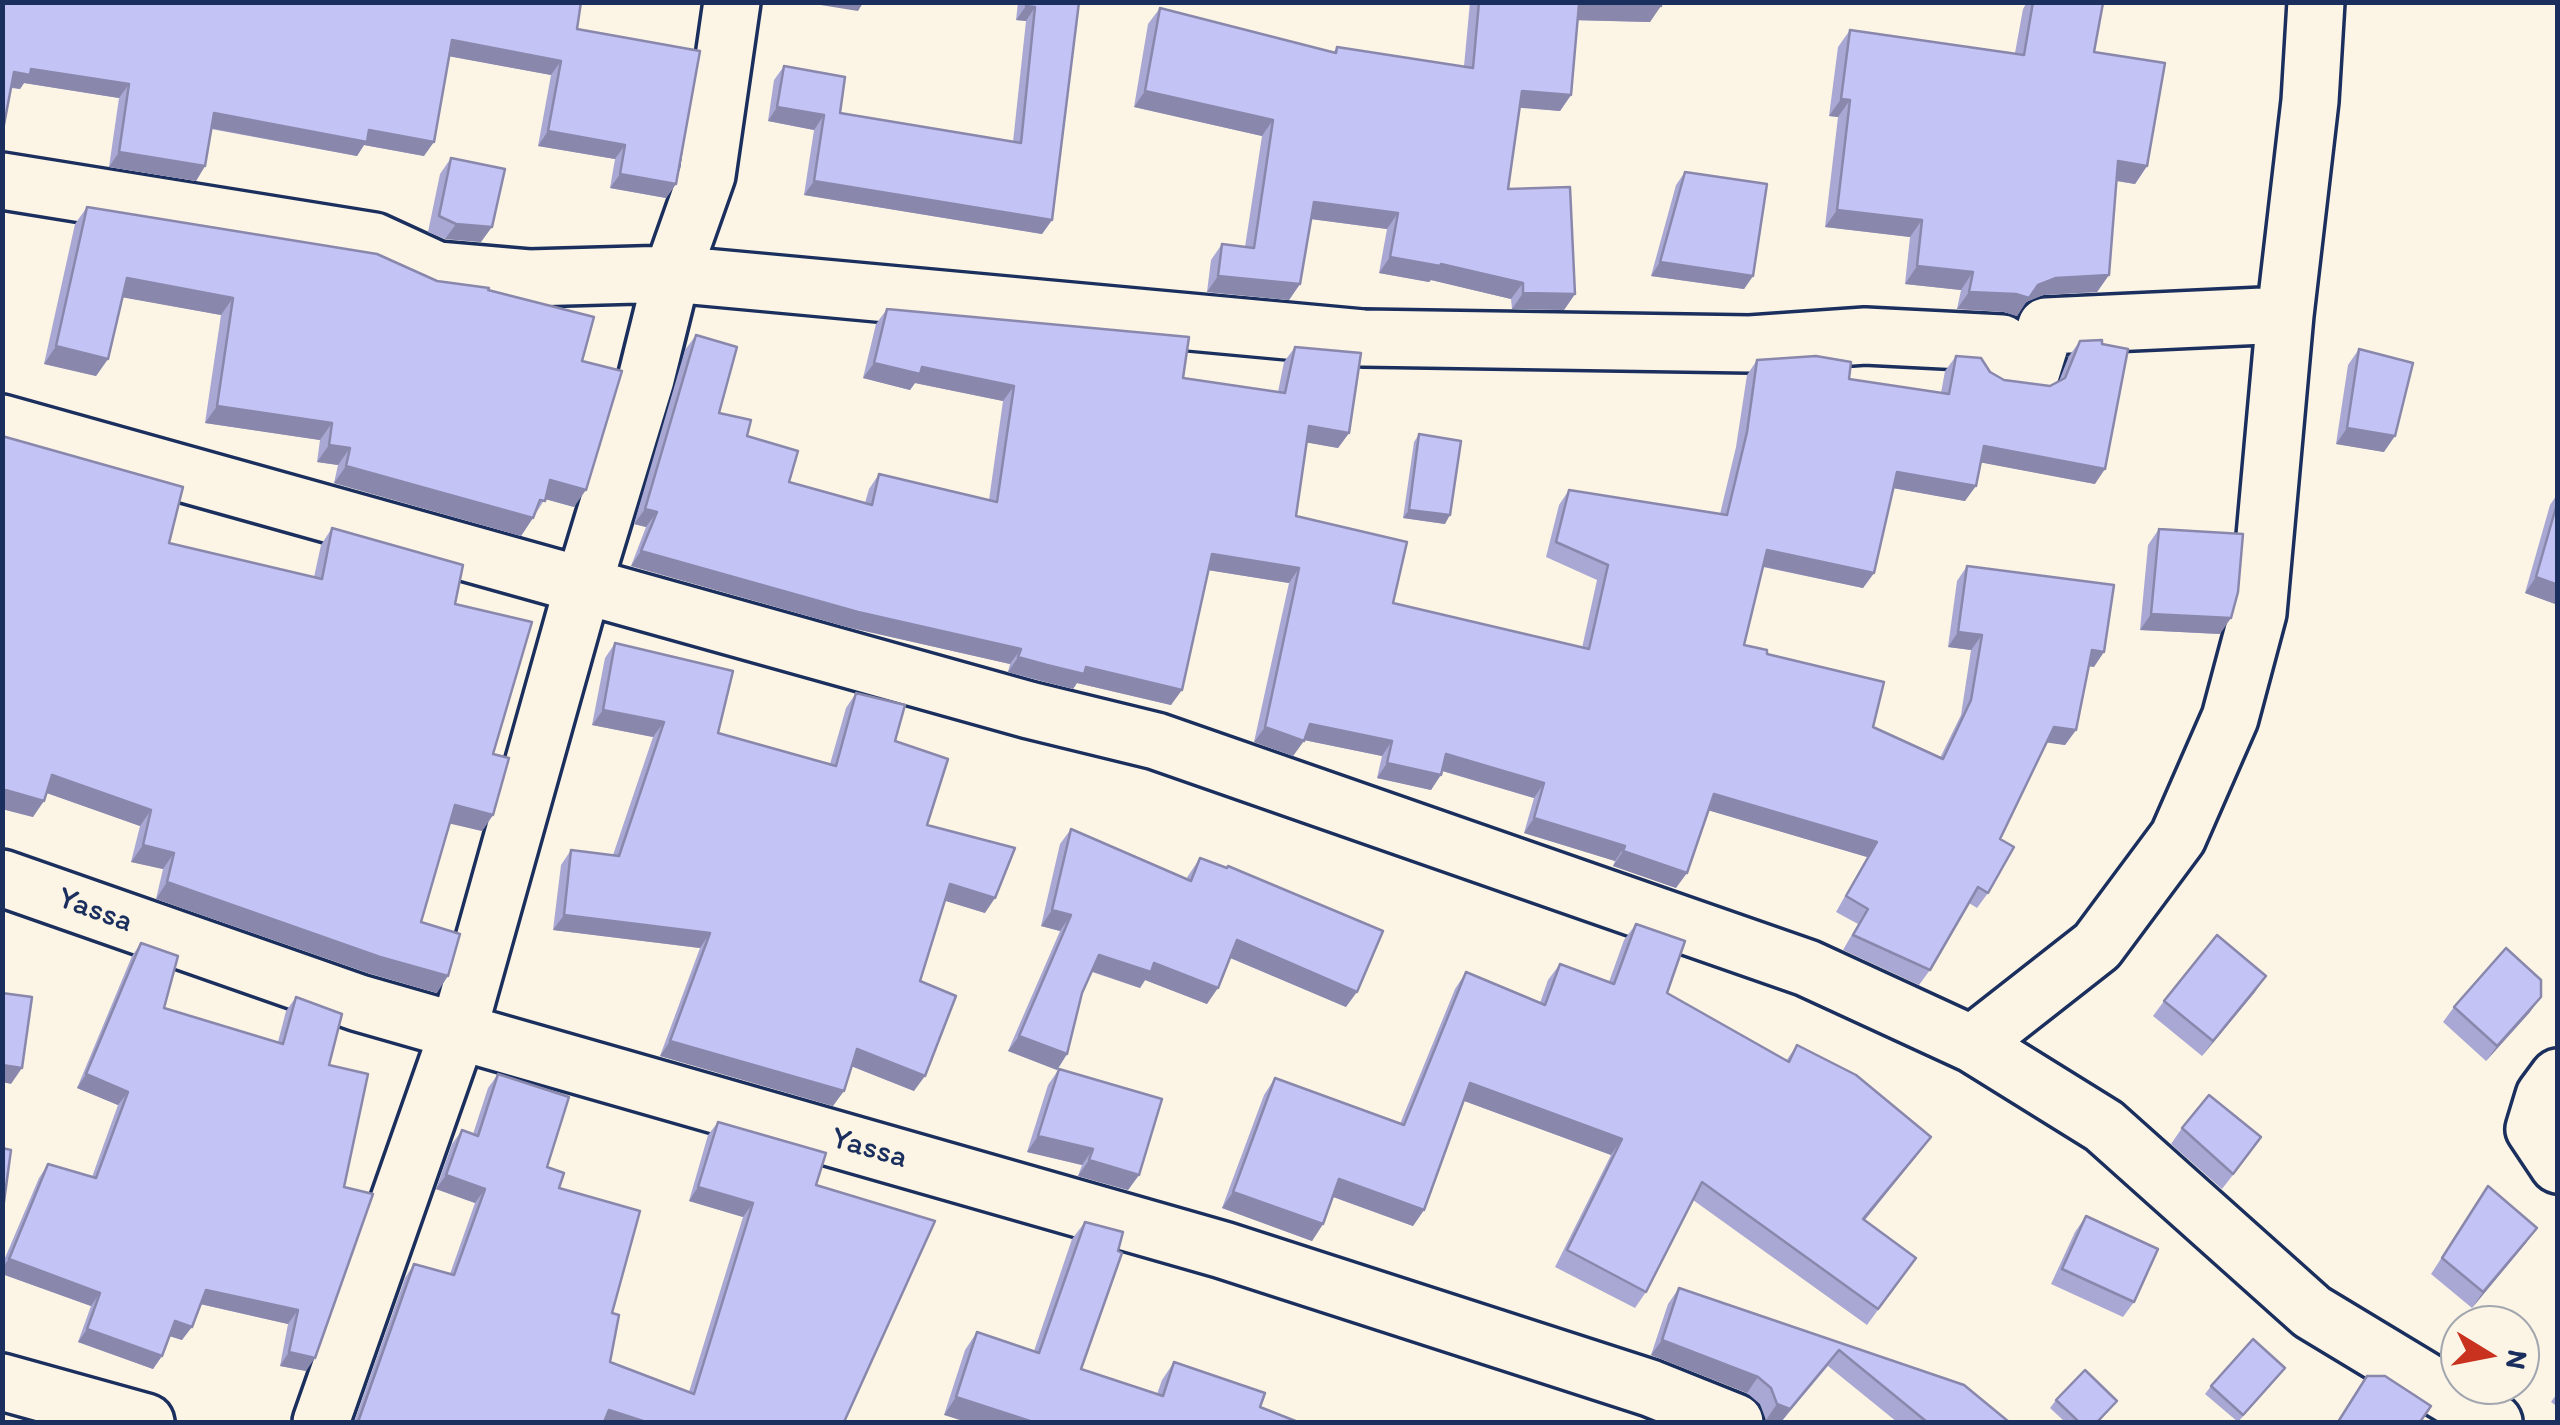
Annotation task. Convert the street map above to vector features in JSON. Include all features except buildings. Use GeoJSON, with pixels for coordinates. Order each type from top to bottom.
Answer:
{"type":"FeatureCollection","features":[{"type":"Feature","properties":{"kind":"street"},"geometry":{"type":"LineString","coordinates":[[321,1422],[458,1032],[583,586],[646,379],[672,274],[707,175],[732,2]]}},
{"type":"Feature","properties":{"kind":"street"},"geometry":{"type":"LineString","coordinates":[[1972,1044],[2097,946],[2178,837],[2230,718],[2258,613],[2310,101],[2316,2]]}},
{"type":"Feature","properties":{"kind":"street"},"geometry":{"type":"LineString","coordinates":[[2,181],[374,240],[437,270],[529,278],[672,274],[1363,338],[1750,344],[1866,336],[2002,342],[2000,364],[2032,371],[2046,326],[2286,315]]}},
{"type":"Feature","properties":{"kind":"street"},"geometry":{"type":"LineString","coordinates":[[2,423],[1030,710],[1156,741],[1808,968],[1972,1044],[2104,1126],[2312,1312],[2494,1422]]}},
{"type":"Feature","properties":{"kind":"street","name":"Yassa"},"geometry":{"type":"LineString","coordinates":[[2,878],[249,966],[458,1032],[1224,1250],[1650,1388],[1734,1422]]}},
{"type":"Feature","properties":{"kind":"street"},"geometry":{"type":"LineString","coordinates":[[2558,1077],[2544,1096],[2534,1129],[2558,1165]]}},
{"type":"Feature","properties":{"kind":"street"},"geometry":{"type":"LineString","coordinates":[[2,1382],[146,1422]]}}]}
